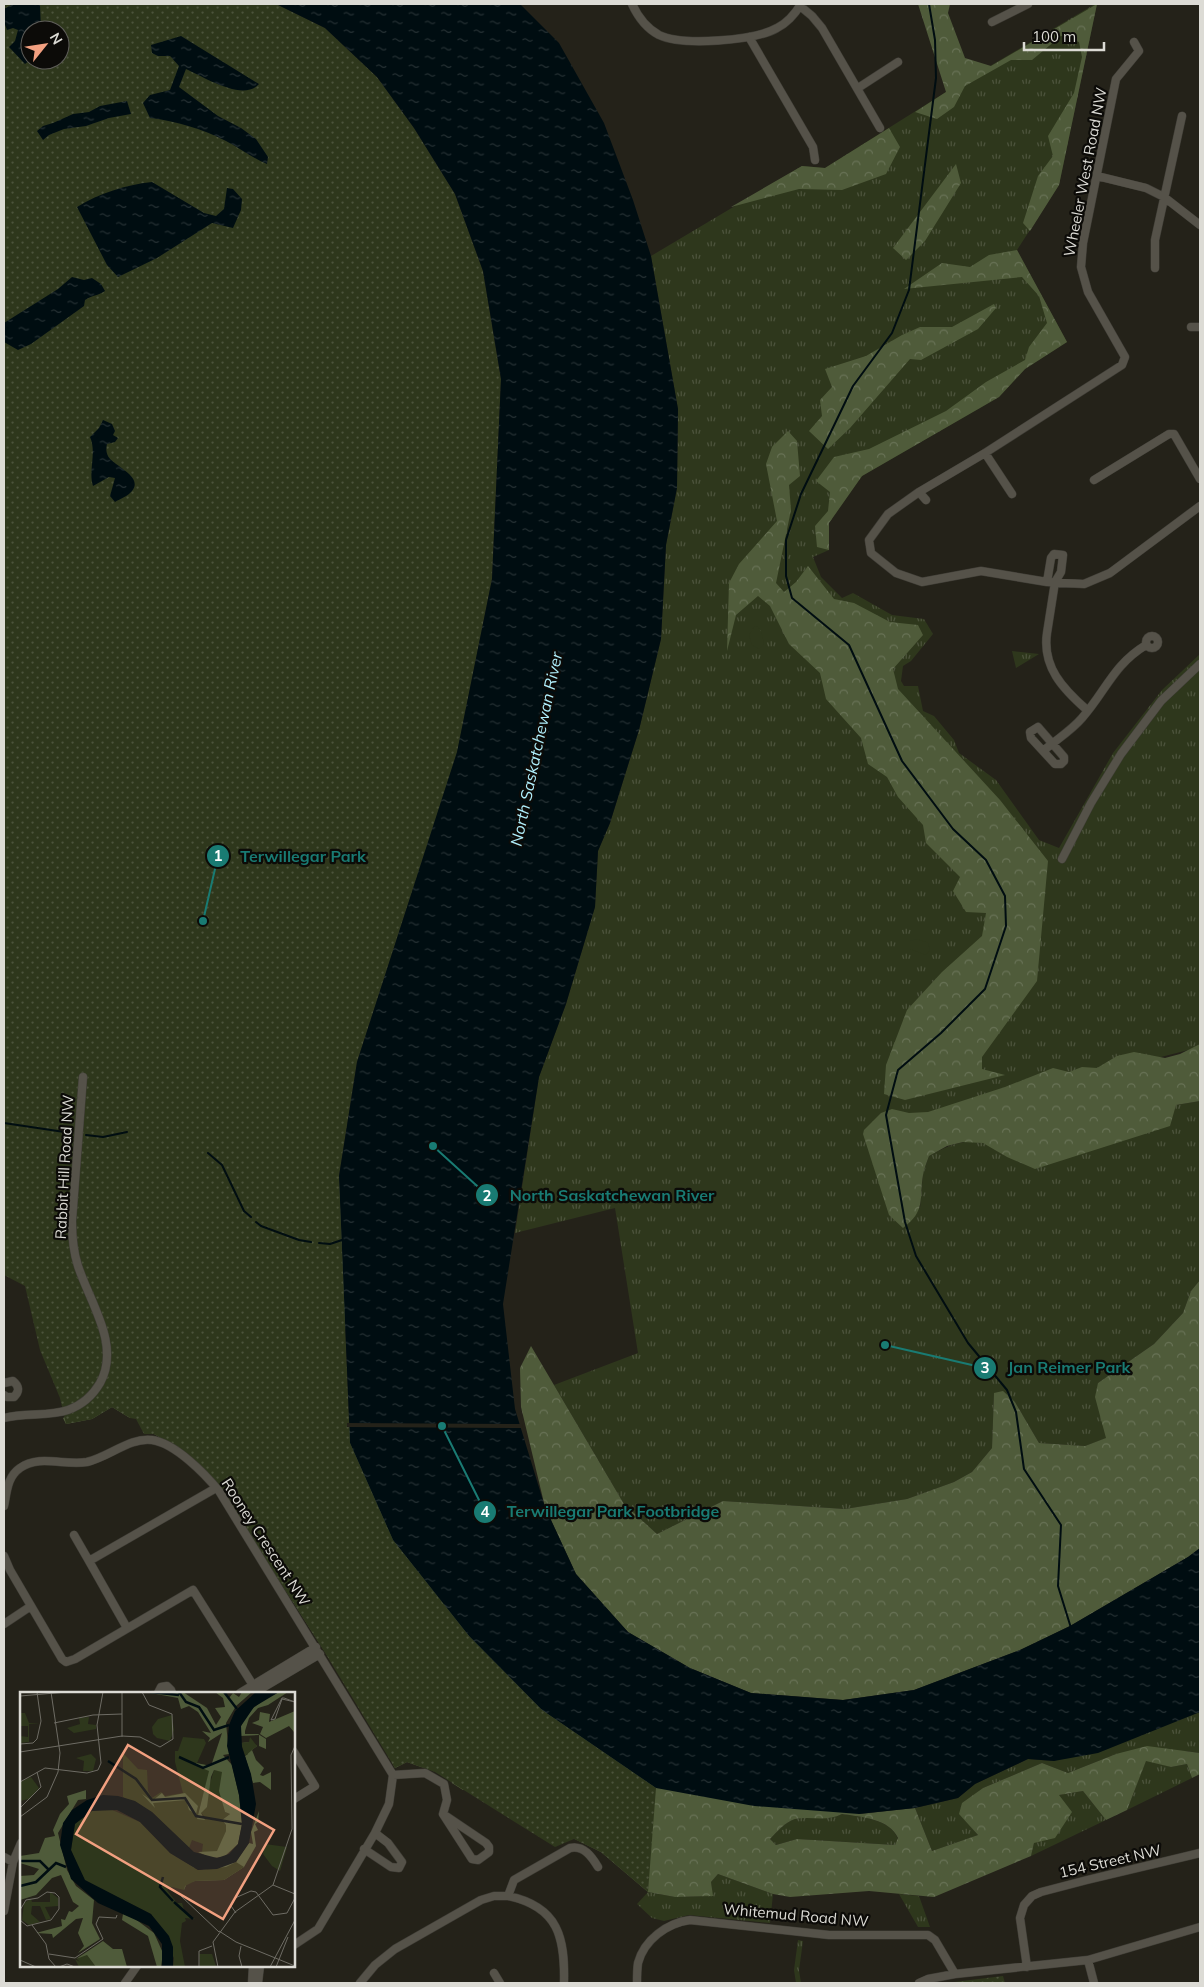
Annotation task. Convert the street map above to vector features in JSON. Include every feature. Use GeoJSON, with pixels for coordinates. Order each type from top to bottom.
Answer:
{"type":"FeatureCollection","features":[{"type":"Feature","properties":{"kind":"street"},"geometry":{"type":"LineString","coordinates":[[632,4],[646,25],[654,32],[669,39],[687,42],[749,37],[779,27],[789,19],[800,5],[822,28],[880,128]]}},
{"type":"Feature","properties":{"kind":"street"},"geometry":{"type":"LineString","coordinates":[[992,22],[1028,4]]}},
{"type":"Feature","properties":{"kind":"street"},"geometry":{"type":"LineString","coordinates":[[749,37],[813,147],[815,160]]}},
{"type":"Feature","properties":{"kind":"street","name":"Wheeler West Road NW"},"geometry":{"type":"LineString","coordinates":[[1051,582],[981,571],[922,582],[896,573],[871,553],[869,540],[888,514],[919,492],[985,453],[1122,365],[1125,357],[1088,292],[1081,267],[1083,243],[1116,79],[1139,51],[1134,42]]}},
{"type":"Feature","properties":{"kind":"street"},"geometry":{"type":"LineString","coordinates":[[858,88],[898,62]]}},
{"type":"Feature","properties":{"kind":"street"},"geometry":{"type":"LineString","coordinates":[[1155,268],[1155,240],[1182,116]]}},
{"type":"Feature","properties":{"kind":"street"},"geometry":{"type":"LineString","coordinates":[[1097,176],[1146,188],[1164,197],[1200,225]]}},
{"type":"Feature","properties":{"kind":"street"},"geometry":{"type":"LineString","coordinates":[[1191,327],[1200,327]]}},
{"type":"Feature","properties":{"kind":"street"},"geometry":{"type":"LineString","coordinates":[[1094,480],[1169,434],[1174,434],[1200,479]]}},
{"type":"Feature","properties":{"kind":"street"},"geometry":{"type":"LineString","coordinates":[[985,453],[1012,494]]}},
{"type":"Feature","properties":{"kind":"street"},"geometry":{"type":"LineString","coordinates":[[919,492],[926,500]]}},
{"type":"Feature","properties":{"kind":"street"},"geometry":{"type":"LineString","coordinates":[[1087,710],[1065,690],[1054,675],[1048,657],[1046,641],[1051,582],[1084,584],[1110,574],[1200,506]]}},
{"type":"Feature","properties":{"kind":"street"},"geometry":{"type":"LineString","coordinates":[[1043,751],[1082,718],[1120,665],[1146,645]]}},
{"type":"Feature","properties":{"kind":"street"},"geometry":{"type":"LineString","coordinates":[[1062,859],[1091,803],[1121,754],[1161,701],[1200,664]]}},
{"type":"Feature","properties":{"kind":"street"},"geometry":{"type":"LineString","coordinates":[[1038,727],[1053,742],[1064,756],[1064,761],[1061,764],[1055,764],[1043,751],[1031,738],[1030,732],[1034,728],[1038,727]]}},
{"type":"Feature","properties":{"kind":"street","name":"Rabbit Hill Road NW"},"geometry":{"type":"LineString","coordinates":[[4,1418],[57,1413],[72,1408],[83,1402],[93,1393],[106,1369],[108,1355],[106,1341],[77,1265],[72,1244],[72,1221],[83,1077]]}},
{"type":"Feature","properties":{"kind":"street"},"geometry":{"type":"LineString","coordinates":[[4,1395],[7,1397],[14,1396],[18,1390],[16,1383],[5,1379]]}},
{"type":"Feature","properties":{"kind":"street","name":"Rooney Crescent NW"},"geometry":{"type":"LineString","coordinates":[[4,1506],[10,1480],[15,1472],[24,1466],[43,1461],[87,1462],[145,1440],[159,1442],[172,1449],[195,1466],[216,1488],[316,1647],[393,1775]]}},
{"type":"Feature","properties":{"kind":"street"},"geometry":{"type":"LineString","coordinates":[[89,1562],[216,1488]]}},
{"type":"Feature","properties":{"kind":"street"},"geometry":{"type":"LineString","coordinates":[[74,1535],[127,1628]]}},
{"type":"Feature","properties":{"kind":"street"},"geometry":{"type":"LineString","coordinates":[[4,1556],[62,1659],[66,1662],[75,1659],[192,1590],[256,1691]]}},
{"type":"Feature","properties":{"kind":"street"},"geometry":{"type":"LineString","coordinates":[[4,1624],[31,1606]]}},
{"type":"Feature","properties":{"kind":"street"},"geometry":{"type":"LineString","coordinates":[[256,1691],[316,1647]]}},
{"type":"Feature","properties":{"kind":"street"},"geometry":{"type":"LineString","coordinates":[[256,1691],[320,1654]]}},
{"type":"Feature","properties":{"kind":"street"},"geometry":{"type":"LineString","coordinates":[[158,1692],[161,1687],[167,1686],[172,1692]]}},
{"type":"Feature","properties":{"kind":"street"},"geometry":{"type":"LineString","coordinates":[[295,1754],[315,1786],[295,1798]]}},
{"type":"Feature","properties":{"kind":"street"},"geometry":{"type":"LineString","coordinates":[[295,1944],[318,1929],[375,1833],[387,1809],[393,1775],[425,1773],[444,1784],[447,1800],[443,1814],[472,1859],[478,1860],[489,1852],[489,1847],[486,1843],[443,1814]]}},
{"type":"Feature","properties":{"kind":"street"},"geometry":{"type":"LineString","coordinates":[[364,1849],[391,1867],[399,1868],[402,1862],[388,1843],[375,1833]]}},
{"type":"Feature","properties":{"kind":"street"},"geometry":{"type":"LineString","coordinates":[[4,1911],[13,1862],[20,1845]]}},
{"type":"Feature","properties":{"kind":"street"},"geometry":{"type":"LineString","coordinates":[[508,1896],[514,1880],[570,1848],[577,1847],[582,1849],[598,1867]]}},
{"type":"Feature","properties":{"kind":"street","name":"154 Street NW"},"geometry":{"type":"LineString","coordinates":[[1027,1967],[1020,1918],[1024,1905],[1041,1892],[1200,1853]]}},
{"type":"Feature","properties":{"kind":"street"},"geometry":{"type":"LineString","coordinates":[[4,1857],[13,1862]]}},
{"type":"Feature","properties":{"kind":"street"},"geometry":{"type":"LineString","coordinates":[[360,1983],[375,1965],[403,1944],[481,1900],[494,1896],[508,1896],[532,1904],[541,1910],[554,1925],[564,1950],[564,1983]]}},
{"type":"Feature","properties":{"kind":"street","name":"Whitemud Road NW"},"geometry":{"type":"LineString","coordinates":[[637,1983],[637,1968],[641,1955],[649,1943],[665,1928],[679,1922],[695,1920],[828,1935],[928,1935],[935,1940],[955,1974]]}},
{"type":"Feature","properties":{"kind":"street"},"geometry":{"type":"LineString","coordinates":[[919,1983],[928,1979],[955,1974],[1088,1960],[1200,1927]]}},
{"type":"Feature","properties":{"kind":"street"},"geometry":{"type":"LineString","coordinates":[[1088,1960],[1094,1983]]}},
{"type":"Feature","properties":{"kind":"street"},"geometry":{"type":"LineString","coordinates":[[125,1983],[136,1967]]}},
{"type":"Feature","properties":{"kind":"street"},"geometry":{"type":"LineString","coordinates":[[252,1983],[253,1967]]}},
{"type":"Feature","properties":{"kind":"street"},"geometry":{"type":"LineString","coordinates":[[258,1983],[260,1967]]}},
{"type":"Feature","properties":{"kind":"street"},"geometry":{"type":"LineString","coordinates":[[494,1973],[500,1983]]}},
{"type":"Feature","properties":{"kind":"green space"},"geometry":{"type":"Polygon","coordinates":[[[4,4],[276,4],[325,28],[377,77],[414,128],[455,194],[483,271],[501,379],[492,579],[457,753],[357,1062],[339,1176],[350,1443],[393,1540],[469,1636],[542,1710],[656,1788],[648,1892],[601,1852],[574,1839],[555,1847],[435,1772],[407,1762],[395,1768],[324,1651],[219,1486],[170,1443],[154,1434],[144,1434],[136,1419],[130,1418],[112,1407],[92,1419],[66,1424],[60,1398],[40,1350],[25,1286],[4,1275],[4,4]]]}},
{"type":"Feature","properties":{"kind":"green space"},"geometry":{"type":"Polygon","coordinates":[[[918,4],[950,4],[948,13],[965,58],[991,66],[1097,4],[1059,185],[1030,231],[1023,223],[1038,176],[1053,156],[1048,136],[1074,93],[1082,57],[1079,42],[1061,36],[1032,60],[1011,60],[965,86],[954,107],[937,119],[915,112],[946,92],[918,4]]]}},
{"type":"Feature","properties":{"kind":"green space"},"geometry":{"type":"Polygon","coordinates":[[[1097,4],[1059,185],[1017,250],[1067,342],[1025,369],[999,397],[862,476],[829,523],[829,550],[813,557],[821,577],[842,598],[853,593],[892,615],[924,619],[933,634],[911,661],[903,666],[901,681],[904,686],[918,686],[923,711],[934,716],[954,740],[959,753],[996,780],[1039,840],[1059,848],[1113,753],[1162,690],[1200,654],[1200,1047],[863,1133],[920,1208],[923,1173],[929,1156],[948,1147],[969,1142],[983,1143],[1007,1157],[1176,1105],[1200,1101],[1200,1280],[1191,1291],[1183,1313],[1154,1344],[1098,1383],[1107,1438],[1085,1446],[1039,1443],[1015,1402],[994,1393],[992,1448],[972,1472],[954,1482],[907,1499],[845,1509],[723,1501],[657,1534],[624,1504],[554,1385],[638,1353],[615,1208],[515,1233],[539,1077],[566,1004],[595,907],[598,851],[610,823],[639,730],[661,639],[666,545],[677,488],[678,409],[651,256],[802,166],[825,168],[946,92],[1097,4]]]}},
{"type":"Feature","properties":{"kind":"green space"},"geometry":{"type":"Polygon","coordinates":[[[889,128],[900,147],[886,174],[842,190],[799,189],[731,207],[802,166],[825,168],[889,128]]]}},
{"type":"Feature","properties":{"kind":"green space"},"geometry":{"type":"Polygon","coordinates":[[[956,164],[961,183],[925,241],[906,260],[893,248],[956,164]]]}},
{"type":"Feature","properties":{"kind":"green space"},"geometry":{"type":"Polygon","coordinates":[[[1017,250],[1067,342],[1025,369],[999,397],[862,476],[829,523],[829,550],[817,547],[815,526],[828,511],[830,492],[816,481],[834,457],[869,449],[946,411],[986,382],[1025,360],[1029,347],[1047,323],[1039,296],[1022,277],[904,289],[942,263],[970,267],[989,255],[1017,250]]]}},
{"type":"Feature","properties":{"kind":"green space"},"geometry":{"type":"Polygon","coordinates":[[[994,304],[996,308],[978,329],[921,360],[910,359],[850,428],[828,449],[809,431],[822,416],[820,400],[832,387],[825,369],[866,356],[920,327],[952,327],[994,304]]]}},
{"type":"Feature","properties":{"kind":"green space"},"geometry":{"type":"Polygon","coordinates":[[[788,431],[797,441],[800,476],[789,485],[791,510],[776,583],[784,592],[796,582],[808,566],[834,599],[854,603],[890,622],[918,625],[923,635],[893,669],[898,689],[1000,800],[1048,861],[1037,981],[982,1057],[982,1069],[1005,1075],[905,1100],[884,1094],[886,1065],[907,1010],[942,972],[982,936],[986,913],[966,912],[953,891],[960,877],[926,843],[923,825],[898,797],[887,777],[868,764],[861,738],[826,699],[820,673],[789,644],[770,606],[758,596],[736,615],[727,651],[729,583],[739,564],[777,521],[766,464],[772,447],[788,431]]]}},
{"type":"Feature","properties":{"kind":"green space"},"geometry":{"type":"Polygon","coordinates":[[[757,626],[763,640],[763,645],[759,649],[752,645],[749,635],[754,627],[757,626]]]}},
{"type":"Feature","properties":{"kind":"green space"},"geometry":{"type":"Polygon","coordinates":[[[1012,651],[1039,654],[1016,668],[1012,651]]]}},
{"type":"Feature","properties":{"kind":"green space"},"geometry":{"type":"Polygon","coordinates":[[[917,939],[928,943],[930,950],[926,955],[910,949],[910,941],[917,939]]]}},
{"type":"Feature","properties":{"kind":"green space"},"geometry":{"type":"Polygon","coordinates":[[[1200,1044],[1200,1101],[1176,1105],[1170,1126],[1035,1169],[1007,1157],[983,1143],[963,1142],[947,1146],[929,1156],[923,1172],[920,1204],[910,1222],[903,1228],[889,1215],[863,1134],[864,1130],[881,1113],[892,1109],[909,1113],[928,1112],[1005,1087],[1053,1068],[1069,1072],[1082,1067],[1097,1068],[1117,1056],[1134,1052],[1165,1058],[1180,1054],[1200,1044]]]}},
{"type":"Feature","properties":{"kind":"green space"},"geometry":{"type":"Polygon","coordinates":[[[339,1176],[346,1326],[325,1405],[859,1814],[915,1808],[932,1851],[978,1835],[959,1814],[962,1803],[983,1788],[1042,1763],[1068,1773],[1116,1754],[1147,1746],[1200,1753],[1200,1774],[1192,1778],[1187,1764],[1171,1767],[1146,1761],[1127,1810],[1106,1820],[1083,1791],[1059,1795],[1072,1812],[1055,1838],[1034,1843],[1031,1856],[934,1897],[869,1891],[790,1897],[773,1894],[718,1874],[711,1882],[713,1896],[675,1897],[648,1892],[601,1852],[470,1787],[463,1790],[452,1783],[457,1774],[421,1767],[407,1762],[395,1768],[380,1738],[219,1486],[170,1443],[154,1434],[148,1414],[130,1418],[112,1407],[92,1419],[66,1424],[63,1418],[82,1410],[339,1176]],[[842,1814],[831,1818],[791,1820],[770,1839],[776,1845],[797,1839],[895,1845],[898,1838],[889,1827],[874,1820],[842,1814]]]}},
{"type":"Feature","properties":{"kind":"green space"},"geometry":{"type":"Polygon","coordinates":[[[1200,1280],[1200,1548],[1188,1557],[1070,1626],[1020,1650],[914,1690],[843,1700],[751,1693],[690,1668],[628,1632],[576,1574],[545,1507],[521,1407],[520,1368],[531,1346],[624,1504],[657,1534],[723,1501],[845,1509],[907,1499],[954,1482],[972,1472],[992,1448],[994,1393],[1003,1391],[1015,1402],[1039,1443],[1085,1446],[1106,1438],[1095,1397],[1098,1383],[1154,1344],[1183,1313],[1191,1291],[1200,1280]]]}},
{"type":"Feature","properties":{"kind":"green space"},"geometry":{"type":"Polygon","coordinates":[[[1200,1712],[1200,1753],[1186,1751],[1116,1754],[1068,1773],[1042,1763],[983,1788],[963,1803],[971,1827],[978,1835],[932,1851],[915,1808],[958,1798],[975,1784],[1028,1759],[1054,1761],[1200,1712]]]}},
{"type":"Feature","properties":{"kind":"green space"},"geometry":{"type":"Polygon","coordinates":[[[1146,1760],[1171,1767],[1187,1764],[1192,1778],[1127,1810],[1146,1760]]]}},
{"type":"Feature","properties":{"kind":"green space"},"geometry":{"type":"Polygon","coordinates":[[[1083,1791],[1106,1820],[1031,1856],[1034,1843],[1058,1795],[1083,1791]]]}},
{"type":"Feature","properties":{"kind":"green space"},"geometry":{"type":"Polygon","coordinates":[[[842,1814],[874,1820],[889,1827],[898,1839],[895,1845],[797,1839],[776,1845],[770,1839],[791,1820],[830,1818],[842,1814]]]}},
{"type":"Feature","properties":{"kind":"green space"},"geometry":{"type":"Polygon","coordinates":[[[718,1874],[773,1894],[770,1923],[689,1915],[664,1921],[652,1918],[637,1904],[648,1892],[675,1897],[712,1896],[711,1882],[718,1874]]]}},
{"type":"Feature","properties":{"kind":"green space"},"geometry":{"type":"Polygon","coordinates":[[[899,1894],[919,1896],[930,1927],[918,1927],[899,1894]]]}},
{"type":"Feature","properties":{"kind":"green space"},"geometry":{"type":"Polygon","coordinates":[[[798,1940],[803,1941],[799,1970],[801,1983],[796,1983],[794,1970],[798,1940]]]}},
{"type":"Feature","properties":{"kind":"green space"},"geometry":{"type":"Polygon","coordinates":[[[1003,1976],[1005,1983],[946,1983],[1003,1976]]]}},
{"type":"Feature","properties":{"kind":"water"},"geometry":{"type":"Polygon","coordinates":[[[13,4],[40,5],[41,20],[20,20],[20,59],[9,47],[15,41],[18,30],[13,28],[7,30],[4,22],[4,9],[13,4]]]}},
{"type":"Feature","properties":{"kind":"water"},"geometry":{"type":"Polygon","coordinates":[[[276,4],[520,4],[559,43],[604,123],[633,200],[651,256],[678,409],[677,488],[666,545],[661,639],[639,730],[610,823],[598,851],[595,907],[566,1004],[539,1077],[503,1304],[515,1409],[545,1507],[576,1574],[628,1632],[690,1668],[751,1693],[843,1700],[914,1690],[1020,1650],[1070,1626],[1188,1557],[1200,1548],[1200,1712],[1098,1753],[1054,1761],[1028,1759],[975,1784],[958,1798],[915,1808],[859,1814],[754,1806],[656,1788],[542,1710],[469,1636],[393,1540],[350,1443],[339,1176],[357,1062],[457,752],[492,579],[501,379],[483,271],[455,194],[414,128],[377,77],[325,28],[276,4]]]}},
{"type":"Feature","properties":{"kind":"water"},"geometry":{"type":"Polygon","coordinates":[[[181,36],[259,84],[252,89],[234,89],[213,82],[186,69],[179,87],[218,116],[241,128],[256,139],[268,157],[267,164],[226,141],[199,129],[150,118],[143,103],[150,95],[170,90],[179,66],[170,56],[158,56],[152,53],[151,45],[181,36]]]}},
{"type":"Feature","properties":{"kind":"water"},"geometry":{"type":"Polygon","coordinates":[[[127,101],[131,114],[109,118],[86,126],[64,129],[49,135],[43,140],[37,131],[43,126],[73,114],[89,112],[100,106],[127,101]]]}},
{"type":"Feature","properties":{"kind":"water"},"geometry":{"type":"Polygon","coordinates":[[[152,182],[204,213],[216,216],[224,209],[227,188],[233,189],[242,199],[241,210],[233,228],[212,223],[157,258],[118,277],[107,265],[77,207],[113,190],[152,182]]]}},
{"type":"Feature","properties":{"kind":"water"},"geometry":{"type":"Polygon","coordinates":[[[72,277],[84,280],[92,278],[101,284],[105,291],[85,300],[84,306],[31,344],[18,350],[4,342],[4,323],[58,289],[72,277]]]}},
{"type":"Feature","properties":{"kind":"water"},"geometry":{"type":"Polygon","coordinates":[[[103,420],[112,424],[115,431],[113,435],[118,438],[115,442],[107,444],[108,456],[131,476],[135,486],[126,496],[115,502],[110,496],[115,478],[109,477],[93,486],[91,474],[93,449],[90,437],[99,428],[103,420]]]}},
{"type":"Feature","properties":{"kind":"pier"},"geometry":{"type":"Polygon","coordinates":[[[347,1423],[522,1424],[523,1428],[347,1427],[347,1423]]]}},
{"type":"Feature","properties":{"kind":"waterway"},"geometry":{"type":"LineString","coordinates":[[929,4],[935,40],[936,78],[909,290],[892,333],[853,386],[801,494],[786,540],[786,576],[792,598],[849,645],[902,761],[953,829],[986,860],[1005,896],[1006,926],[985,989],[941,1033],[898,1070],[886,1115],[905,1222],[916,1256],[968,1343],[1007,1390],[1016,1412],[1024,1469],[1061,1525],[1058,1586],[1071,1628]]}},
{"type":"Feature","properties":{"kind":"waterway"},"geometry":{"type":"LineString","coordinates":[[4,1123],[71,1133]]}},
{"type":"Feature","properties":{"kind":"waterway"},"geometry":{"type":"LineString","coordinates":[[86,1135],[103,1137],[127,1132]]}},
{"type":"Feature","properties":{"kind":"waterway"},"geometry":{"type":"LineString","coordinates":[[208,1153],[222,1165],[244,1211],[251,1217]]}},
{"type":"Feature","properties":{"kind":"waterway"},"geometry":{"type":"LineString","coordinates":[[256,1222],[261,1226],[299,1240],[311,1242]]}},
{"type":"Feature","properties":{"kind":"waterway"},"geometry":{"type":"LineString","coordinates":[[319,1243],[330,1244],[342,1240]]}},
{"type":"Feature","properties":{"kind":"place","name":"Terwillegar Park"},"geometry":{"type":"Point","coordinates":[203,921]}},
{"type":"Feature","properties":{"kind":"place","name":"North Saskatchewan River"},"geometry":{"type":"Point","coordinates":[433,1146]}},
{"type":"Feature","properties":{"kind":"place","name":"Jan Reimer Park"},"geometry":{"type":"Point","coordinates":[885,1345]}},
{"type":"Feature","properties":{"kind":"place","name":"Terwillegar Park Footbridge"},"geometry":{"type":"Point","coordinates":[442,1426]}}]}
